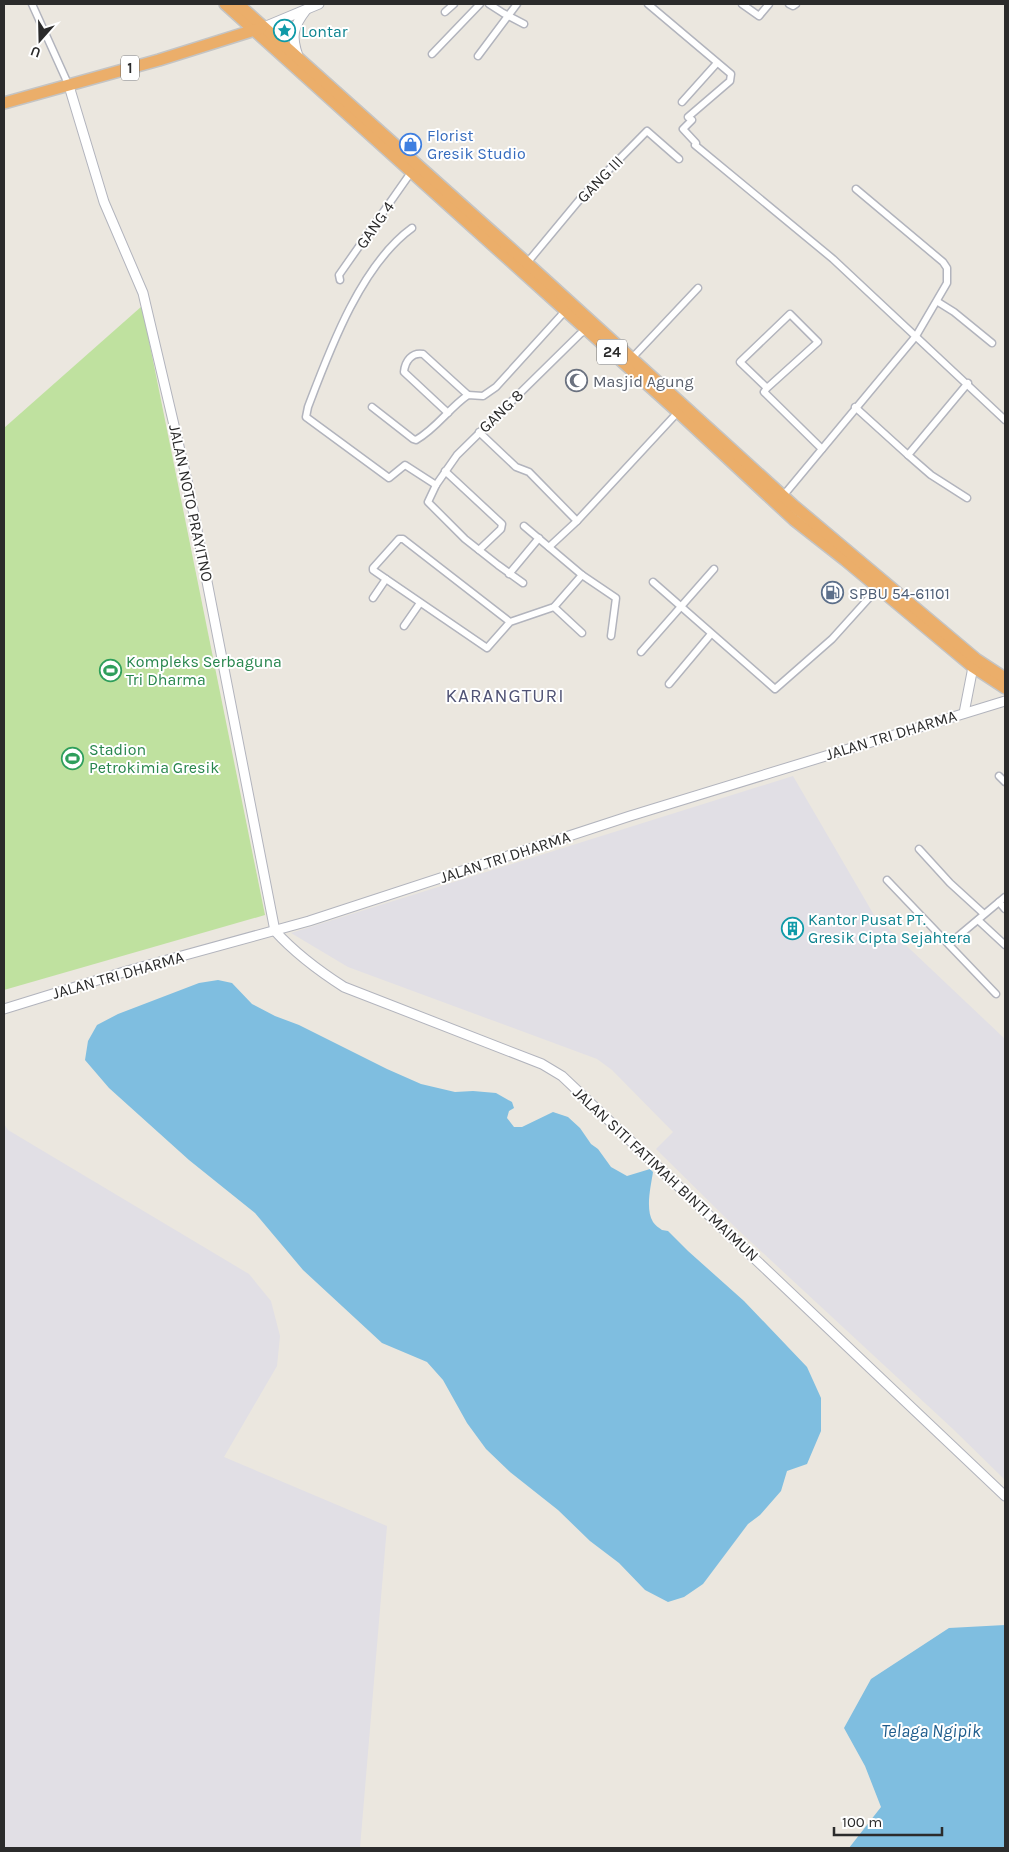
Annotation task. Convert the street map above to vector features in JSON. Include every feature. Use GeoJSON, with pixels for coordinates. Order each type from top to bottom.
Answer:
{"type":"FeatureCollection","features":[{"type":"Feature","properties":{"kind":"highway"},"geometry":{"type":"LineString","coordinates":[[225,4],[260,28]]}},
{"type":"Feature","properties":{"kind":"highway"},"geometry":{"type":"LineString","coordinates":[[238,4],[260,28]]}},
{"type":"Feature","properties":{"kind":"highway","name":"1"},"geometry":{"type":"LineString","coordinates":[[4,103],[69,86],[260,28]]}},
{"type":"Feature","properties":{"kind":"highway","name":"24"},"geometry":{"type":"LineString","coordinates":[[260,28],[298,56],[527,263],[587,329],[794,520],[1005,688]]}},
{"type":"Feature","properties":{"kind":"highway","name":"24"},"geometry":{"type":"LineString","coordinates":[[260,28],[412,171],[569,307],[632,358],[783,496],[974,663],[1005,678]]}},
{"type":"Feature","properties":{"kind":"street"},"geometry":{"type":"LineString","coordinates":[[32,4],[69,86]]}},
{"type":"Feature","properties":{"kind":"street"},"geometry":{"type":"LineString","coordinates":[[260,28],[319,4]]}},
{"type":"Feature","properties":{"kind":"street"},"geometry":{"type":"LineString","coordinates":[[444,12],[454,4]]}},
{"type":"Feature","properties":{"kind":"street"},"geometry":{"type":"LineString","coordinates":[[432,54],[480,4]]}},
{"type":"Feature","properties":{"kind":"street"},"geometry":{"type":"LineString","coordinates":[[489,4],[524,24]]}},
{"type":"Feature","properties":{"kind":"street"},"geometry":{"type":"LineString","coordinates":[[478,56],[517,4]]}},
{"type":"Feature","properties":{"kind":"street"},"geometry":{"type":"LineString","coordinates":[[648,4],[731,74],[731,79],[688,117],[692,120],[683,129],[696,143],[695,145],[833,259],[968,383],[1005,420]]}},
{"type":"Feature","properties":{"kind":"street"},"geometry":{"type":"LineString","coordinates":[[742,4],[759,16],[769,4]]}},
{"type":"Feature","properties":{"kind":"street"},"geometry":{"type":"LineString","coordinates":[[789,4],[794,6],[796,4]]}},
{"type":"Feature","properties":{"kind":"street"},"geometry":{"type":"LineString","coordinates":[[298,56],[293,36],[296,26],[306,10]]}},
{"type":"Feature","properties":{"kind":"street"},"geometry":{"type":"LineString","coordinates":[[682,102],[717,63]]}},
{"type":"Feature","properties":{"kind":"street","name":"JALAN NOTO PRAYITNO"},"geometry":{"type":"LineString","coordinates":[[69,86],[104,202],[143,293],[190,489],[275,931]]}},
{"type":"Feature","properties":{"kind":"street","name":"GANG III"},"geometry":{"type":"LineString","coordinates":[[527,263],[581,198],[647,131],[679,159]]}},
{"type":"Feature","properties":{"kind":"street","name":"GANG 4"},"geometry":{"type":"LineString","coordinates":[[340,280],[340,276],[412,171]]}},
{"type":"Feature","properties":{"kind":"street"},"geometry":{"type":"LineString","coordinates":[[783,496],[916,336],[938,302],[947,283],[947,268],[943,262],[856,189]]}},
{"type":"Feature","properties":{"kind":"street"},"geometry":{"type":"LineString","coordinates":[[412,228],[393,243],[376,265],[359,293],[332,343],[306,417],[389,478],[404,465],[436,485]]}},
{"type":"Feature","properties":{"kind":"street"},"geometry":{"type":"LineString","coordinates":[[632,358],[698,288]]}},
{"type":"Feature","properties":{"kind":"street"},"geometry":{"type":"LineString","coordinates":[[938,302],[954,312],[992,343]]}},
{"type":"Feature","properties":{"kind":"street"},"geometry":{"type":"LineString","coordinates":[[448,413],[404,372],[405,364],[412,355],[416,352],[423,354],[468,395],[483,396],[496,387],[569,307]]}},
{"type":"Feature","properties":{"kind":"street"},"geometry":{"type":"LineString","coordinates":[[767,388],[740,362],[790,314],[818,342],[767,388],[765,393],[822,449]]}},
{"type":"Feature","properties":{"kind":"street","name":"GANG 8"},"geometry":{"type":"LineString","coordinates":[[479,550],[428,503],[436,485],[445,471],[479,432],[587,329]]}},
{"type":"Feature","properties":{"kind":"street"},"geometry":{"type":"LineString","coordinates":[[908,455],[968,383]]}},
{"type":"Feature","properties":{"kind":"street"},"geometry":{"type":"LineString","coordinates":[[372,407],[416,440],[428,433],[468,395]]}},
{"type":"Feature","properties":{"kind":"street"},"geometry":{"type":"LineString","coordinates":[[855,408],[931,475],[967,498]]}},
{"type":"Feature","properties":{"kind":"street"},"geometry":{"type":"LineString","coordinates":[[549,547],[577,521],[678,412]]}},
{"type":"Feature","properties":{"kind":"street"},"geometry":{"type":"LineString","coordinates":[[479,432],[516,468],[529,472],[577,521]]}},
{"type":"Feature","properties":{"kind":"street"},"geometry":{"type":"LineString","coordinates":[[445,471],[502,524],[501,529],[479,550],[523,583]]}},
{"type":"Feature","properties":{"kind":"street"},"geometry":{"type":"LineString","coordinates":[[524,526],[582,575],[617,600],[611,636]]}},
{"type":"Feature","properties":{"kind":"street"},"geometry":{"type":"LineString","coordinates":[[510,574],[539,538]]}},
{"type":"Feature","properties":{"kind":"street"},"geometry":{"type":"LineString","coordinates":[[510,622],[403,539],[373,568],[373,570],[420,603],[487,648],[510,622],[554,607],[582,575]]}},
{"type":"Feature","properties":{"kind":"street"},"geometry":{"type":"LineString","coordinates":[[641,652],[714,569]]}},
{"type":"Feature","properties":{"kind":"street"},"geometry":{"type":"LineString","coordinates":[[373,598],[386,579]]}},
{"type":"Feature","properties":{"kind":"street"},"geometry":{"type":"LineString","coordinates":[[653,582],[775,689],[832,639],[878,588]]}},
{"type":"Feature","properties":{"kind":"street"},"geometry":{"type":"LineString","coordinates":[[404,626],[420,603]]}},
{"type":"Feature","properties":{"kind":"street"},"geometry":{"type":"LineString","coordinates":[[554,607],[582,633]]}},
{"type":"Feature","properties":{"kind":"street"},"geometry":{"type":"LineString","coordinates":[[668,684],[711,634]]}},
{"type":"Feature","properties":{"kind":"street"},"geometry":{"type":"LineString","coordinates":[[964,713],[974,663]]}},
{"type":"Feature","properties":{"kind":"street","name":"JALAN TRI DHARMA"},"geometry":{"type":"LineString","coordinates":[[4,1009],[127,971],[275,931],[630,816],[1005,701]]}},
{"type":"Feature","properties":{"kind":"street"},"geometry":{"type":"LineString","coordinates":[[999,776],[1005,782]]}},
{"type":"Feature","properties":{"kind":"street"},"geometry":{"type":"LineString","coordinates":[[919,849],[950,883],[984,914]]}},
{"type":"Feature","properties":{"kind":"street"},"geometry":{"type":"LineString","coordinates":[[887,880],[950,943],[996,994]]}},
{"type":"Feature","properties":{"kind":"street"},"geometry":{"type":"LineString","coordinates":[[950,943],[1005,896]]}},
{"type":"Feature","properties":{"kind":"street"},"geometry":{"type":"LineString","coordinates":[[999,902],[1005,908]]}},
{"type":"Feature","properties":{"kind":"street"},"geometry":{"type":"LineString","coordinates":[[978,920],[1005,946]]}},
{"type":"Feature","properties":{"kind":"street","name":"JALAN SITI FATIMAH BINTI MAIMUN"},"geometry":{"type":"LineString","coordinates":[[275,931],[288,945],[318,970],[344,988],[542,1064],[562,1076],[1005,1496]]}},
{"type":"Feature","properties":{"kind":"shaded area"},"geometry":{"type":"Polygon","coordinates":[[[793,776],[874,915],[1005,1039],[1005,1480],[954,1430],[736,1228],[656,1149],[673,1132],[612,1070],[597,1059],[348,967],[291,933],[793,776]]]}},
{"type":"Feature","properties":{"kind":"shaded area"},"geometry":{"type":"Polygon","coordinates":[[[4,1124],[8,1130],[249,1274],[271,1301],[280,1336],[277,1366],[224,1457],[387,1526],[360,1848],[4,1848],[4,1124]]]}},
{"type":"Feature","properties":{"kind":"green space","name":"Kompleks Serbaguna Tri Dharma"},"geometry":{"type":"Polygon","coordinates":[[[142,306],[265,915],[4,990],[4,428],[142,306]]]}},
{"type":"Feature","properties":{"kind":"water"},"geometry":{"type":"Polygon","coordinates":[[[218,980],[232,983],[252,1004],[275,1016],[299,1025],[421,1084],[455,1092],[496,1093],[512,1102],[514,1108],[509,1111],[507,1118],[514,1127],[522,1127],[553,1112],[568,1117],[580,1128],[611,1167],[627,1176],[650,1169],[653,1172],[649,1211],[653,1222],[662,1230],[668,1231],[744,1301],[807,1367],[821,1398],[821,1431],[807,1464],[787,1471],[781,1491],[760,1515],[748,1524],[703,1584],[684,1597],[668,1602],[645,1590],[619,1563],[590,1541],[558,1510],[510,1472],[486,1449],[467,1423],[443,1380],[427,1362],[382,1343],[303,1270],[255,1213],[189,1160],[109,1088],[85,1060],[88,1041],[97,1025],[118,1014],[199,983],[218,980]]]}},
{"type":"Feature","properties":{"kind":"water","name":"Telaga Ngipik"},"geometry":{"type":"Polygon","coordinates":[[[1005,1625],[1005,1848],[849,1848],[881,1807],[865,1766],[844,1728],[871,1679],[949,1628],[1005,1625]]]}},
{"type":"Feature","properties":{"kind":"place","name":"Lontar"},"geometry":{"type":"Point","coordinates":[285,31]}},
{"type":"Feature","properties":{"kind":"place","name":"Florist Gresik Studio"},"geometry":{"type":"Point","coordinates":[411,144]}},
{"type":"Feature","properties":{"kind":"place","name":"Masjid Agung"},"geometry":{"type":"Point","coordinates":[577,381]}},
{"type":"Feature","properties":{"kind":"place","name":"SPBU 54-61101"},"geometry":{"type":"Point","coordinates":[833,593]}},
{"type":"Feature","properties":{"kind":"place","name":"Kompleks Serbaguna Tri Dharma"},"geometry":{"type":"Point","coordinates":[110,670]}},
{"type":"Feature","properties":{"kind":"place","name":"Stadion Petrokimia Gresik"},"geometry":{"type":"Point","coordinates":[73,758]}},
{"type":"Feature","properties":{"kind":"place","name":"Kantor Pusat PT. Gresik Cipta Sejahtera"},"geometry":{"type":"Point","coordinates":[792,928]}},
{"type":"Feature","properties":{"kind":"district","name":"KARANGTURI"},"geometry":{"type":"Point","coordinates":[505,696]}}]}
